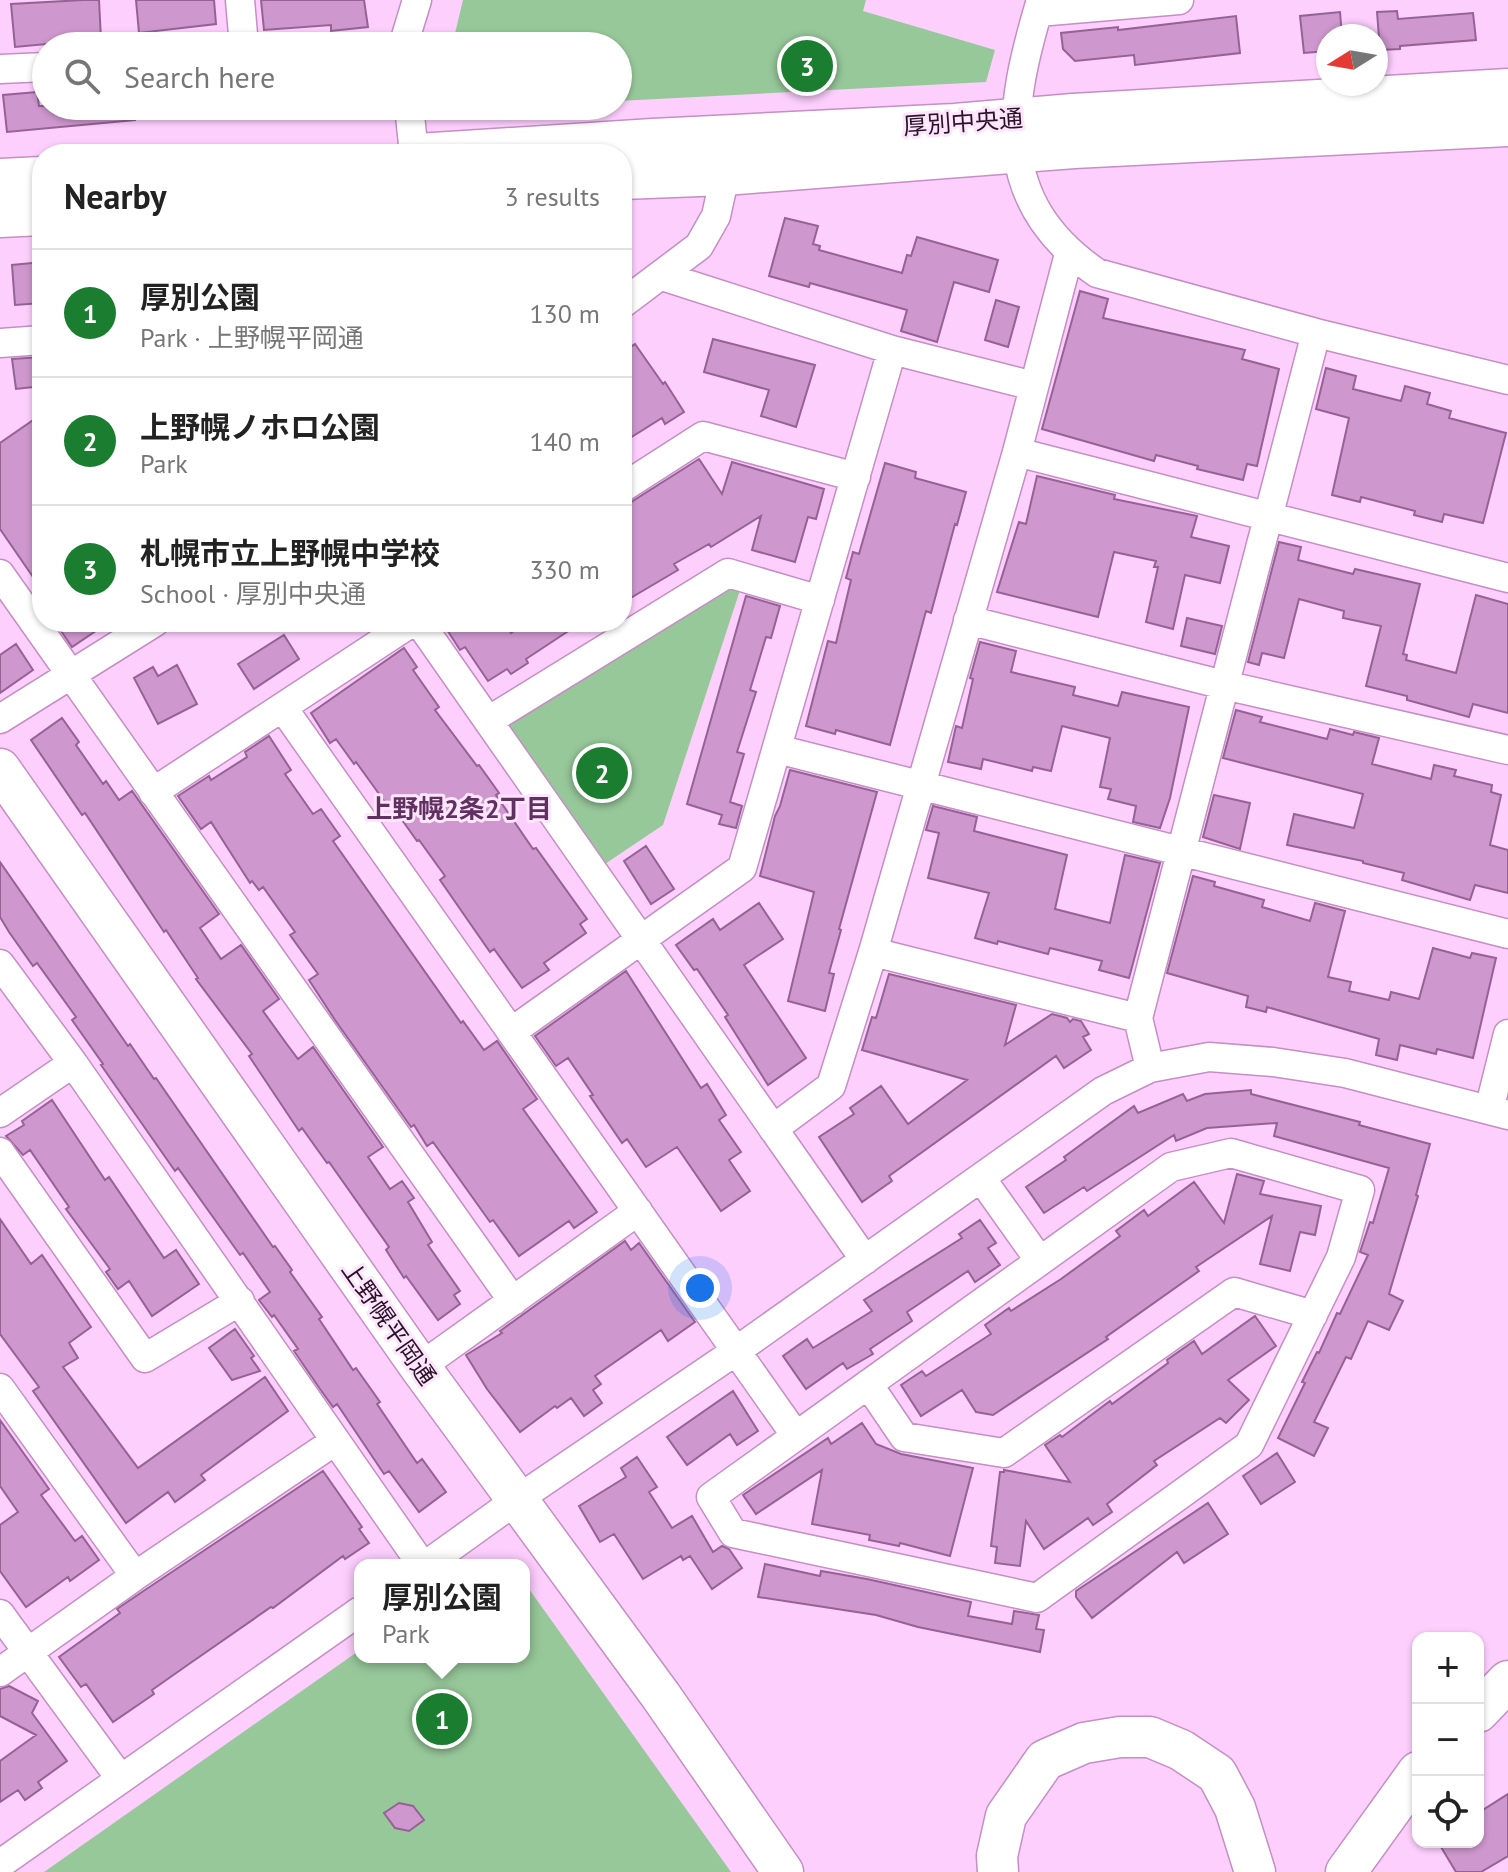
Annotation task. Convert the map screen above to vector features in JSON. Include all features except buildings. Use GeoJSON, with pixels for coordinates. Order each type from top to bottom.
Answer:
{"type":"FeatureCollection","features":[{"type":"Feature","properties":{"kind":"main road","name":"厚別中央通"},"geometry":{"type":"LineString","coordinates":[[632,179],[725,175],[1016,136],[1508,89]]}},
{"type":"Feature","properties":{"kind":"main road","name":"厚別中央通"},"geometry":{"type":"LineString","coordinates":[[574,144],[955,124],[1016,136],[1508,126]]}},
{"type":"Feature","properties":{"kind":"main road"},"geometry":{"type":"LineString","coordinates":[[0,179],[32,177]]}},
{"type":"Feature","properties":{"kind":"main road"},"geometry":{"type":"LineString","coordinates":[[0,217],[32,215]]}},
{"type":"Feature","properties":{"kind":"main road","name":"上野幌平岡通"},"geometry":{"type":"LineString","coordinates":[[0,769],[420,1367],[661,1696],[783,1872]]}},
{"type":"Feature","properties":{"kind":"main road"},"geometry":{"type":"LineString","coordinates":[[1484,1706],[1508,1681]]}},
{"type":"Feature","properties":{"kind":"main road"},"geometry":{"type":"LineString","coordinates":[[998,1872],[997,1856],[1006,1816],[1045,1760],[1084,1743],[1120,1737],[1150,1737],[1181,1750],[1217,1774],[1235,1808],[1255,1872]]}},
{"type":"Feature","properties":{"kind":"main road"},"geometry":{"type":"LineString","coordinates":[[1346,1872],[1415,1776]]}},
{"type":"Feature","properties":{"kind":"street"},"geometry":{"type":"LineString","coordinates":[[240,0],[243,32]]}},
{"type":"Feature","properties":{"kind":"street"},"geometry":{"type":"LineString","coordinates":[[407,32],[417,0]]}},
{"type":"Feature","properties":{"kind":"street"},"geometry":{"type":"LineString","coordinates":[[1179,0],[1039,6],[1017,97],[1016,136],[1027,191],[1046,225],[1069,254],[1097,273],[1316,333],[1508,380]]}},
{"type":"Feature","properties":{"kind":"street"},"geometry":{"type":"LineString","coordinates":[[0,69],[32,68]]}},
{"type":"Feature","properties":{"kind":"street"},"geometry":{"type":"LineString","coordinates":[[411,120],[415,144]]}},
{"type":"Feature","properties":{"kind":"street"},"geometry":{"type":"LineString","coordinates":[[632,297],[699,246],[716,216],[725,175]]}},
{"type":"Feature","properties":{"kind":"street"},"geometry":{"type":"LineString","coordinates":[[773,1129],[831,1086],[873,952],[1017,452],[1069,254]]}},
{"type":"Feature","properties":{"kind":"street"},"geometry":{"type":"LineString","coordinates":[[662,276],[892,350],[1034,386]]}},
{"type":"Feature","properties":{"kind":"street"},"geometry":{"type":"LineString","coordinates":[[1150,1068],[1138,1018],[1316,333]]}},
{"type":"Feature","properties":{"kind":"street"},"geometry":{"type":"LineString","coordinates":[[0,343],[32,341]]}},
{"type":"Feature","properties":{"kind":"street"},"geometry":{"type":"LineString","coordinates":[[511,1032],[742,868],[892,350]]}},
{"type":"Feature","properties":{"kind":"street"},"geometry":{"type":"LineString","coordinates":[[632,482],[703,436],[856,477]]}},
{"type":"Feature","properties":{"kind":"street"},"geometry":{"type":"LineString","coordinates":[[1017,452],[1508,578]]}},
{"type":"Feature","properties":{"kind":"street"},"geometry":{"type":"LineString","coordinates":[[488,721],[728,573],[820,600]]}},
{"type":"Feature","properties":{"kind":"street"},"geometry":{"type":"LineString","coordinates":[[0,574],[32,618]]}},
{"type":"Feature","properties":{"kind":"street"},"geometry":{"type":"LineString","coordinates":[[968,620],[1224,685],[1508,750]]}},
{"type":"Feature","properties":{"kind":"street"},"geometry":{"type":"LineString","coordinates":[[42,632],[513,1301]]}},
{"type":"Feature","properties":{"kind":"street"},"geometry":{"type":"LineString","coordinates":[[0,719],[139,632]]}},
{"type":"Feature","properties":{"kind":"street"},"geometry":{"type":"LineString","coordinates":[[153,792],[397,632]]}},
{"type":"Feature","properties":{"kind":"street"},"geometry":{"type":"LineString","coordinates":[[426,632],[865,1260]]}},
{"type":"Feature","properties":{"kind":"street"},"geometry":{"type":"LineString","coordinates":[[283,708],[796,1436]]}},
{"type":"Feature","properties":{"kind":"street"},"geometry":{"type":"LineString","coordinates":[[777,749],[1508,934]]}},
{"type":"Feature","properties":{"kind":"street"},"geometry":{"type":"LineString","coordinates":[[873,952],[1138,1018]]}},
{"type":"Feature","properties":{"kind":"street"},"geometry":{"type":"LineString","coordinates":[[0,964],[73,1063],[420,1559]]}},
{"type":"Feature","properties":{"kind":"street"},"geometry":{"type":"LineString","coordinates":[[433,1559],[736,1351],[1103,1091],[1150,1068],[1209,1057],[1273,1062],[1345,1073],[1499,1113],[1508,1034]]}},
{"type":"Feature","properties":{"kind":"street"},"geometry":{"type":"LineString","coordinates":[[0,1113],[73,1063]]}},
{"type":"Feature","properties":{"kind":"street"},"geometry":{"type":"LineString","coordinates":[[0,1152],[145,1358],[240,1301]]}},
{"type":"Feature","properties":{"kind":"street"},"geometry":{"type":"LineString","coordinates":[[1231,1153],[1360,1190],[1341,1257],[1249,1445],[1037,1598],[733,1533],[711,1497],[1040,1261],[1171,1167],[1231,1153]]}},
{"type":"Feature","properties":{"kind":"street"},"geometry":{"type":"LineString","coordinates":[[981,1178],[1040,1261]]}},
{"type":"Feature","properties":{"kind":"street"},"geometry":{"type":"LineString","coordinates":[[420,1367],[638,1211]]}},
{"type":"Feature","properties":{"kind":"street"},"geometry":{"type":"LineString","coordinates":[[868,1384],[904,1437],[1004,1453],[1234,1292],[1313,1315]]}},
{"type":"Feature","properties":{"kind":"street"},"geometry":{"type":"LineString","coordinates":[[0,1388],[135,1576]]}},
{"type":"Feature","properties":{"kind":"street"},"geometry":{"type":"LineString","coordinates":[[0,1672],[335,1441]]}},
{"type":"Feature","properties":{"kind":"street"},"geometry":{"type":"LineString","coordinates":[[0,1614],[120,1778]]}},
{"type":"Feature","properties":{"kind":"street"},"geometry":{"type":"LineString","coordinates":[[0,1864],[354,1615]]}},
{"type":"Feature","properties":{"kind":"green space"},"geometry":{"type":"Polygon","coordinates":[[[463,0],[866,0],[863,11],[995,50],[986,82],[632,100],[632,32],[455,32],[463,0]]]}},
{"type":"Feature","properties":{"kind":"green space"},"geometry":{"type":"Polygon","coordinates":[[[744,578],[663,825],[593,872],[488,721],[744,578]]]}},
{"type":"Feature","properties":{"kind":"green space"},"geometry":{"type":"Polygon","coordinates":[[[530,1590],[731,1872],[44,1872],[354,1654],[354,1663],[530,1663],[530,1590]]]}},
{"type":"Feature","properties":{"kind":"place","name":"札幌市立上野幌中学校"},"geometry":{"type":"Point","coordinates":[807,66]}},
{"type":"Feature","properties":{"kind":"place","name":"上野幌ノホロ公園"},"geometry":{"type":"Point","coordinates":[602,773]}},
{"type":"Feature","properties":{"kind":"place","name":"厚別公園"},"geometry":{"type":"Point","coordinates":[442,1719]}},
{"type":"Feature","properties":{"kind":"district","name":"上野幌2条2丁目"},"geometry":{"type":"Point","coordinates":[459,808]}}]}
